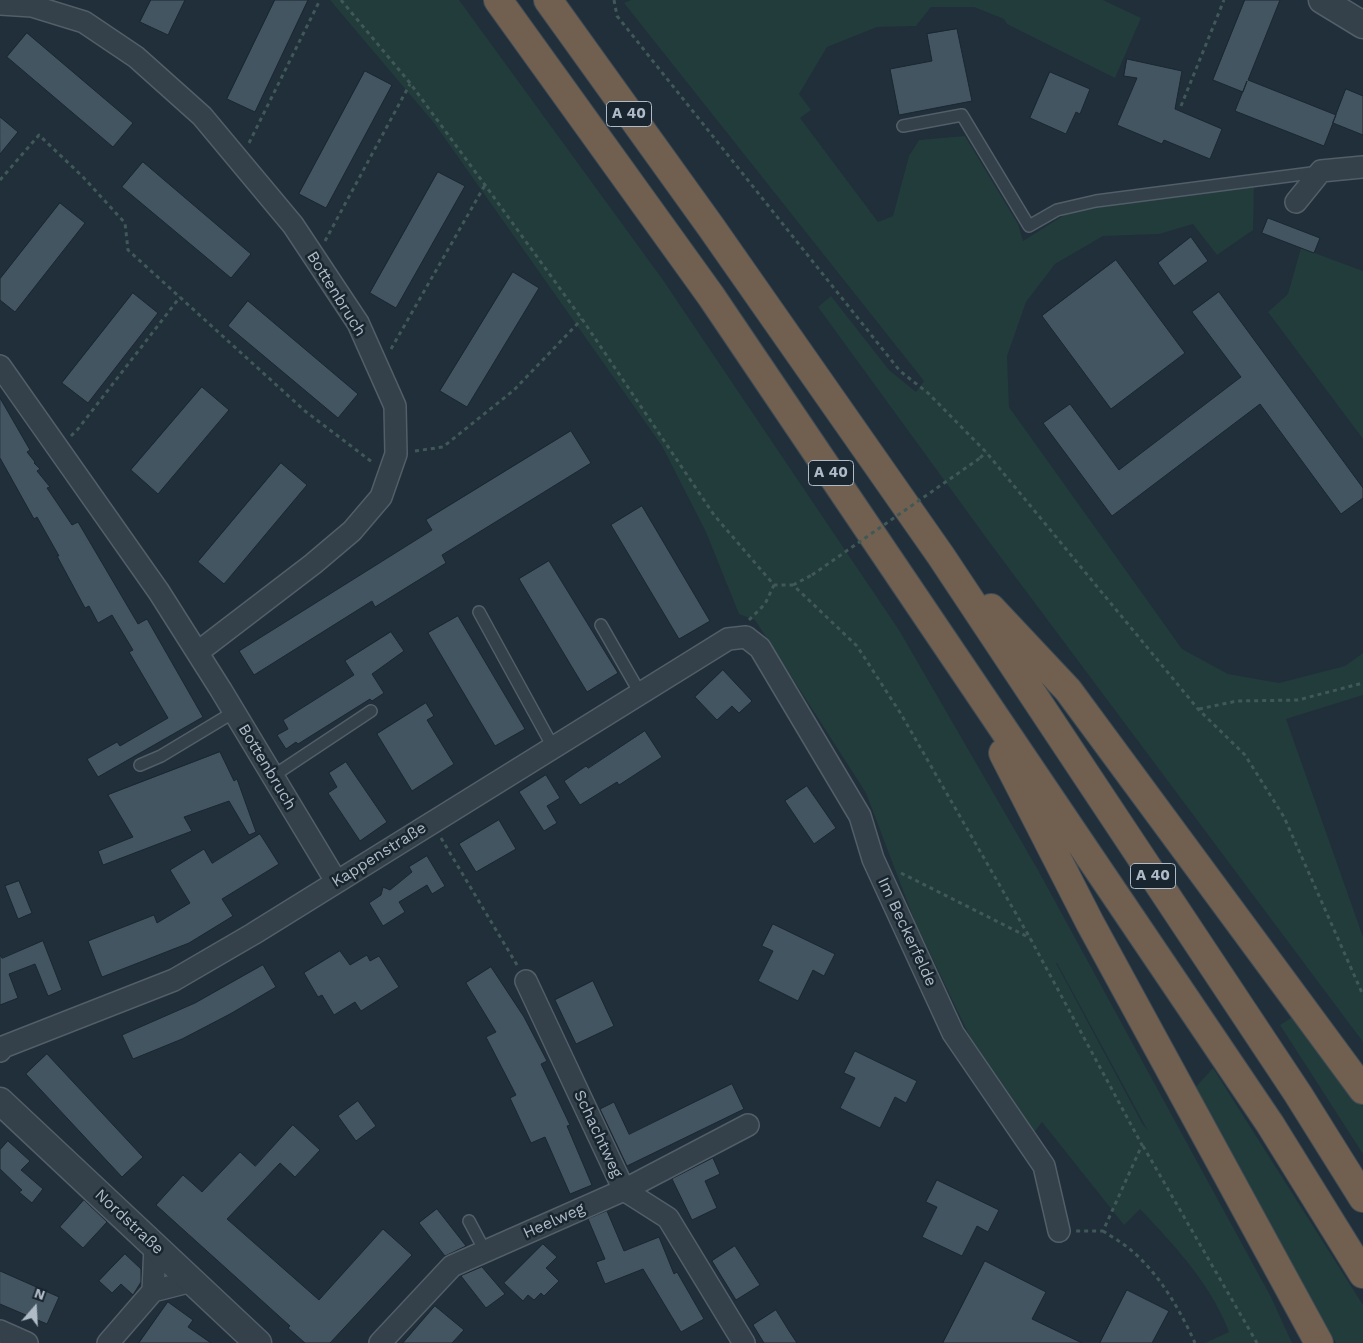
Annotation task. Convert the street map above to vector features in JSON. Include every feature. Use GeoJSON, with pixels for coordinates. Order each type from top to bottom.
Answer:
{"type":"FeatureCollection","features":[{"type":"Feature","properties":{"kind":"highway","name":"A 40"},"geometry":{"type":"LineString","coordinates":[[498,0],[711,296],[1270,1124],[1363,1274]]}},
{"type":"Feature","properties":{"kind":"highway","name":"A 40"},"geometry":{"type":"LineString","coordinates":[[548,0],[711,227],[941,556],[1298,1094],[1363,1198]]}},
{"type":"Feature","properties":{"kind":"highway"},"geometry":{"type":"LineString","coordinates":[[941,556],[1068,690],[1363,1090]]}},
{"type":"Feature","properties":{"kind":"highway"},"geometry":{"type":"LineString","coordinates":[[952,651],[1090,923],[1319,1343]]}},
{"type":"Feature","properties":{"kind":"street"},"geometry":{"type":"LineString","coordinates":[[1322,0],[1363,25]]}},
{"type":"Feature","properties":{"kind":"street","name":"Bottenbruch"},"geometry":{"type":"LineString","coordinates":[[0,4],[32,6],[84,22],[136,57],[202,116],[293,225],[358,324],[395,406],[396,454],[381,498],[352,530],[313,564],[198,652]]}},
{"type":"Feature","properties":{"kind":"street"},"geometry":{"type":"LineString","coordinates":[[1296,202],[1321,171],[1363,167]]}},
{"type":"Feature","properties":{"kind":"street","name":"Bottenbruch"},"geometry":{"type":"LineString","coordinates":[[0,366],[160,592],[336,881]]}},
{"type":"Feature","properties":{"kind":"street","name":"Kappenstraße"},"geometry":{"type":"LineString","coordinates":[[0,1051],[3,1047],[174,980],[254,934],[336,881],[728,639],[746,637]]}},
{"type":"Feature","properties":{"kind":"street","name":"Im Beckerfelde"},"geometry":{"type":"LineString","coordinates":[[746,637],[760,648],[860,816],[873,858],[953,1032],[1044,1166],[1060,1232]]}},
{"type":"Feature","properties":{"kind":"street","name":"Schachtweg"},"geometry":{"type":"LineString","coordinates":[[526,981],[624,1190],[668,1218],[744,1343]]}},
{"type":"Feature","properties":{"kind":"street","name":"Nordstraße"},"geometry":{"type":"LineString","coordinates":[[0,1101],[258,1343]]}},
{"type":"Feature","properties":{"kind":"street","name":"Heelweg"},"geometry":{"type":"LineString","coordinates":[[380,1343],[452,1266],[624,1190],[748,1125]]}},
{"type":"Feature","properties":{"kind":"street"},"geometry":{"type":"LineString","coordinates":[[153,1291],[155,1246]]}},
{"type":"Feature","properties":{"kind":"street"},"geometry":{"type":"LineString","coordinates":[[108,1343],[153,1291],[192,1281]]}},
{"type":"Feature","properties":{"kind":"street"},"geometry":{"type":"LineString","coordinates":[[0,1331],[27,1343]]}},
{"type":"Feature","properties":{"kind":"lane"},"geometry":{"type":"LineString","coordinates":[[903,126],[962,115],[1029,226],[1057,210],[1096,200],[1321,171]]}},
{"type":"Feature","properties":{"kind":"lane"},"geometry":{"type":"LineString","coordinates":[[478,612],[553,747]]}},
{"type":"Feature","properties":{"kind":"lane"},"geometry":{"type":"LineString","coordinates":[[601,626],[640,694]]}},
{"type":"Feature","properties":{"kind":"lane"},"geometry":{"type":"LineString","coordinates":[[273,776],[371,711]]}},
{"type":"Feature","properties":{"kind":"lane"},"geometry":{"type":"LineString","coordinates":[[140,765],[161,756],[234,712]]}},
{"type":"Feature","properties":{"kind":"lane"},"geometry":{"type":"LineString","coordinates":[[469,1221],[485,1251]]}},
{"type":"Feature","properties":{"kind":"path"},"geometry":{"type":"LineString","coordinates":[[240,162],[320,0]]}},
{"type":"Feature","properties":{"kind":"path"},"geometry":{"type":"LineString","coordinates":[[342,0],[410,83],[582,319],[714,515],[774,585],[793,585],[812,575],[986,452]]}},
{"type":"Feature","properties":{"kind":"path"},"geometry":{"type":"LineString","coordinates":[[614,0],[618,16],[900,371],[928,393],[986,452],[1198,709],[1245,755],[1284,817],[1363,995]]}},
{"type":"Feature","properties":{"kind":"path"},"geometry":{"type":"LineString","coordinates":[[1181,106],[1224,0]]}},
{"type":"Feature","properties":{"kind":"path"},"geometry":{"type":"LineString","coordinates":[[315,259],[410,83]]}},
{"type":"Feature","properties":{"kind":"path"},"geometry":{"type":"LineString","coordinates":[[0,180],[39,135],[83,177],[125,223],[128,250],[306,411],[389,475]]}},
{"type":"Feature","properties":{"kind":"path"},"geometry":{"type":"LineString","coordinates":[[379,370],[485,185]]}},
{"type":"Feature","properties":{"kind":"path"},"geometry":{"type":"LineString","coordinates":[[59,447],[78,429],[180,297]]}},
{"type":"Feature","properties":{"kind":"path"},"geometry":{"type":"LineString","coordinates":[[396,454],[443,446],[514,390],[582,319]]}},
{"type":"Feature","properties":{"kind":"path"},"geometry":{"type":"LineString","coordinates":[[746,637],[750,617],[765,604],[774,585]]}},
{"type":"Feature","properties":{"kind":"path"},"geometry":{"type":"LineString","coordinates":[[793,585],[857,646],[902,714],[1030,938],[1142,1145],[1257,1343]]}},
{"type":"Feature","properties":{"kind":"path"},"geometry":{"type":"LineString","coordinates":[[1198,709],[1237,701],[1298,700],[1363,683]]}},
{"type":"Feature","properties":{"kind":"path"},"geometry":{"type":"LineString","coordinates":[[431,822],[526,981]]}},
{"type":"Feature","properties":{"kind":"path"},"geometry":{"type":"LineString","coordinates":[[873,858],[1030,938]]}},
{"type":"Feature","properties":{"kind":"path"},"geometry":{"type":"LineString","coordinates":[[1103,1231],[1142,1145]]}},
{"type":"Feature","properties":{"kind":"path"},"geometry":{"type":"LineString","coordinates":[[1060,1232],[1103,1231],[1132,1251],[1160,1282],[1182,1313],[1195,1343]]}},
{"type":"Feature","properties":{"kind":"green space"},"geometry":{"type":"Polygon","coordinates":[[[330,0],[459,0],[663,280],[899,630],[1038,870],[1271,1297],[1292,1343],[1205,1343],[1229,1332],[1202,1281],[1178,1251],[1140,1209],[1124,1225],[1042,1122],[1033,1134],[971,1039],[915,922],[866,793],[755,620],[739,614],[706,532],[662,446],[434,123],[330,0]],[[1057,963],[1142,1123],[1148,1131],[1057,963]]]}},
{"type":"Feature","properties":{"kind":"green space"},"geometry":{"type":"Polygon","coordinates":[[[631,0],[1103,0],[1141,18],[1115,78],[1007,24],[1004,19],[974,7],[931,7],[916,26],[877,27],[827,47],[799,94],[811,110],[800,118],[878,222],[893,216],[909,156],[919,140],[965,136],[1018,224],[1023,241],[1069,212],[1254,184],[1253,230],[1217,255],[1193,224],[1159,234],[1103,236],[1055,264],[1026,302],[1007,356],[1009,407],[1182,649],[1228,674],[1279,683],[1345,666],[1363,653],[1363,695],[1286,719],[1363,937],[1363,1042],[990,543],[818,307],[831,296],[889,370],[916,392],[924,381],[624,3],[631,0]]]}},
{"type":"Feature","properties":{"kind":"green space"},"geometry":{"type":"Polygon","coordinates":[[[1301,248],[1363,271],[1363,439],[1268,312],[1288,294],[1301,248]]]}},
{"type":"Feature","properties":{"kind":"green space"},"geometry":{"type":"Polygon","coordinates":[[[1297,1014],[1363,1106],[1363,1154],[1280,1025],[1297,1014]]]}},
{"type":"Feature","properties":{"kind":"green space"},"geometry":{"type":"Polygon","coordinates":[[[1213,1068],[1363,1305],[1363,1343],[1336,1343],[1193,1090],[1213,1068]]]}},
{"type":"Feature","properties":{"kind":"building"},"geometry":{"type":"Polygon","coordinates":[[[151,0],[185,0],[168,35],[140,22],[151,0]]]}},
{"type":"Feature","properties":{"kind":"building"},"geometry":{"type":"Polygon","coordinates":[[[275,0],[308,0],[255,112],[227,99],[275,0]]]}},
{"type":"Feature","properties":{"kind":"building"},"geometry":{"type":"Polygon","coordinates":[[[1245,0],[1280,0],[1248,80],[1336,115],[1324,146],[1235,111],[1243,92],[1213,80],[1245,0]]]}},
{"type":"Feature","properties":{"kind":"building"},"geometry":{"type":"Polygon","coordinates":[[[957,29],[972,101],[899,115],[890,69],[932,61],[927,34],[957,29]]]}},
{"type":"Feature","properties":{"kind":"building"},"geometry":{"type":"Polygon","coordinates":[[[27,33],[133,123],[113,147],[7,57],[27,33]]]}},
{"type":"Feature","properties":{"kind":"building"},"geometry":{"type":"Polygon","coordinates":[[[1127,59],[1182,71],[1175,109],[1222,129],[1210,159],[1164,140],[1162,144],[1117,125],[1137,78],[1124,76],[1127,59]]]}},
{"type":"Feature","properties":{"kind":"building"},"geometry":{"type":"Polygon","coordinates":[[[365,71],[392,85],[326,208],[299,194],[365,71]]]}},
{"type":"Feature","properties":{"kind":"building"},"geometry":{"type":"Polygon","coordinates":[[[1050,72],[1090,89],[1080,114],[1076,112],[1066,134],[1030,118],[1050,72]]]}},
{"type":"Feature","properties":{"kind":"building"},"geometry":{"type":"Polygon","coordinates":[[[1346,89],[1363,96],[1363,135],[1333,123],[1346,89]]]}},
{"type":"Feature","properties":{"kind":"building"},"geometry":{"type":"Polygon","coordinates":[[[0,117],[18,132],[0,154],[0,117]]]}},
{"type":"Feature","properties":{"kind":"building"},"geometry":{"type":"Polygon","coordinates":[[[143,162],[251,254],[231,278],[122,187],[143,162]]]}},
{"type":"Feature","properties":{"kind":"building"},"geometry":{"type":"Polygon","coordinates":[[[438,172],[465,186],[396,308],[370,293],[438,172]]]}},
{"type":"Feature","properties":{"kind":"building"},"geometry":{"type":"Polygon","coordinates":[[[60,203],[85,223],[15,312],[0,300],[0,279],[60,203]]]}},
{"type":"Feature","properties":{"kind":"building"},"geometry":{"type":"Polygon","coordinates":[[[1268,218],[1320,238],[1314,253],[1262,233],[1268,218]]]}},
{"type":"Feature","properties":{"kind":"building"},"geometry":{"type":"Polygon","coordinates":[[[1191,237],[1208,261],[1174,286],[1158,263],[1191,237]]]}},
{"type":"Feature","properties":{"kind":"building"},"geometry":{"type":"Polygon","coordinates":[[[1116,260],[1185,353],[1111,409],[1042,316],[1116,260]]]}},
{"type":"Feature","properties":{"kind":"building"},"geometry":{"type":"Polygon","coordinates":[[[513,272],[539,288],[467,407],[440,391],[513,272]]]}},
{"type":"Feature","properties":{"kind":"building"},"geometry":{"type":"Polygon","coordinates":[[[1219,292],[1363,488],[1363,498],[1341,514],[1260,404],[1112,516],[1043,423],[1070,404],[1119,470],[1241,377],[1192,312],[1219,292]]]}},
{"type":"Feature","properties":{"kind":"building"},"geometry":{"type":"Polygon","coordinates":[[[133,293],[158,313],[88,403],[62,383],[133,293]]]}},
{"type":"Feature","properties":{"kind":"building"},"geometry":{"type":"Polygon","coordinates":[[[248,301],[358,394],[338,418],[228,326],[248,301]]]}},
{"type":"Feature","properties":{"kind":"building"},"geometry":{"type":"Polygon","coordinates":[[[202,387],[229,410],[158,494],[131,470],[202,387]]]}},
{"type":"Feature","properties":{"kind":"building"},"geometry":{"type":"Polygon","coordinates":[[[0,398],[30,450],[27,452],[40,469],[37,471],[50,487],[47,488],[72,525],[78,522],[138,624],[147,619],[203,717],[98,777],[87,759],[117,742],[120,746],[168,718],[129,652],[133,650],[112,615],[98,623],[89,606],[85,608],[37,517],[34,519],[0,458],[0,398]]]}},
{"type":"Feature","properties":{"kind":"building"},"geometry":{"type":"Polygon","coordinates":[[[571,431],[591,463],[442,555],[446,563],[375,607],[372,601],[254,675],[239,651],[432,530],[426,520],[571,431]]]}},
{"type":"Feature","properties":{"kind":"building"},"geometry":{"type":"Polygon","coordinates":[[[281,463],[307,485],[224,584],[198,562],[281,463]]]}},
{"type":"Feature","properties":{"kind":"building"},"geometry":{"type":"Polygon","coordinates":[[[642,506],[710,621],[679,639],[611,525],[642,506]]]}},
{"type":"Feature","properties":{"kind":"building"},"geometry":{"type":"Polygon","coordinates":[[[549,561],[618,673],[587,692],[519,579],[549,561]]]}},
{"type":"Feature","properties":{"kind":"building"},"geometry":{"type":"Polygon","coordinates":[[[458,616],[525,729],[495,746],[428,633],[458,616]]]}},
{"type":"Feature","properties":{"kind":"building"},"geometry":{"type":"Polygon","coordinates":[[[391,632],[404,651],[372,674],[384,693],[372,701],[370,699],[298,744],[296,742],[286,749],[277,735],[288,729],[283,720],[354,675],[345,661],[391,632]]]}},
{"type":"Feature","properties":{"kind":"building"},"geometry":{"type":"Polygon","coordinates":[[[723,670],[752,701],[739,713],[732,706],[717,720],[695,697],[723,670]]]}},
{"type":"Feature","properties":{"kind":"building"},"geometry":{"type":"Polygon","coordinates":[[[426,703],[434,716],[427,720],[454,764],[412,791],[377,734],[426,703]]]}},
{"type":"Feature","properties":{"kind":"building"},"geometry":{"type":"Polygon","coordinates":[[[645,731],[662,757],[619,785],[617,782],[580,805],[564,781],[586,766],[588,768],[645,731]]]}},
{"type":"Feature","properties":{"kind":"building"},"geometry":{"type":"Polygon","coordinates":[[[220,752],[234,781],[237,779],[256,832],[249,835],[229,801],[184,817],[192,831],[103,865],[98,851],[133,837],[108,795],[220,752]]]}},
{"type":"Feature","properties":{"kind":"building"},"geometry":{"type":"Polygon","coordinates":[[[346,762],[387,822],[360,841],[328,793],[337,787],[329,773],[346,762]]]}},
{"type":"Feature","properties":{"kind":"building"},"geometry":{"type":"Polygon","coordinates":[[[546,775],[560,798],[547,806],[557,823],[544,831],[519,792],[546,775]]]}},
{"type":"Feature","properties":{"kind":"building"},"geometry":{"type":"Polygon","coordinates":[[[807,786],[836,828],[814,844],[785,801],[807,786]]]}},
{"type":"Feature","properties":{"kind":"building"},"geometry":{"type":"Polygon","coordinates":[[[499,820],[516,849],[476,872],[459,844],[499,820]]]}},
{"type":"Feature","properties":{"kind":"building"},"geometry":{"type":"Polygon","coordinates":[[[260,834],[279,864],[222,899],[233,916],[189,943],[102,977],[88,941],[154,915],[157,923],[190,903],[170,870],[204,849],[212,863],[260,834]]]}},
{"type":"Feature","properties":{"kind":"building"},"geometry":{"type":"Polygon","coordinates":[[[427,856],[445,886],[432,894],[427,885],[399,902],[405,912],[383,926],[369,903],[381,895],[383,887],[390,890],[412,872],[409,867],[427,856]]]}},
{"type":"Feature","properties":{"kind":"building"},"geometry":{"type":"Polygon","coordinates":[[[19,881],[32,913],[18,919],[5,886],[19,881]]]}},
{"type":"Feature","properties":{"kind":"building"},"geometry":{"type":"Polygon","coordinates":[[[773,924],[835,954],[824,976],[813,970],[798,1001],[758,981],[773,951],[762,946],[773,924]]]}},
{"type":"Feature","properties":{"kind":"building"},"geometry":{"type":"Polygon","coordinates":[[[43,941],[62,990],[48,996],[35,964],[9,974],[18,998],[0,1005],[0,955],[2,958],[43,941]]]}},
{"type":"Feature","properties":{"kind":"building"},"geometry":{"type":"Polygon","coordinates":[[[340,951],[350,965],[367,955],[370,961],[379,956],[399,987],[361,1011],[355,1002],[334,1015],[322,995],[318,997],[304,973],[340,951]]]}},
{"type":"Feature","properties":{"kind":"building"},"geometry":{"type":"Polygon","coordinates":[[[263,965],[276,987],[182,1039],[133,1059],[122,1035],[195,1003],[263,965]]]}},
{"type":"Feature","properties":{"kind":"building"},"geometry":{"type":"Polygon","coordinates":[[[491,967],[524,1017],[547,1061],[541,1064],[570,1125],[567,1126],[592,1185],[570,1194],[545,1137],[531,1143],[510,1098],[516,1095],[486,1037],[496,1032],[466,983],[491,967]]]}},
{"type":"Feature","properties":{"kind":"building"},"geometry":{"type":"Polygon","coordinates":[[[593,981],[614,1026],[576,1044],[555,1000],[593,981]]]}},
{"type":"Feature","properties":{"kind":"building"},"geometry":{"type":"Polygon","coordinates":[[[855,1051],[917,1081],[906,1103],[895,1097],[880,1128],[840,1108],[855,1078],[844,1073],[855,1051]]]}},
{"type":"Feature","properties":{"kind":"building"},"geometry":{"type":"Polygon","coordinates":[[[47,1054],[143,1157],[122,1177],[26,1074],[47,1054]]]}},
{"type":"Feature","properties":{"kind":"building"},"geometry":{"type":"Polygon","coordinates":[[[732,1084],[744,1109],[627,1166],[600,1109],[614,1102],[629,1134],[732,1084]]]}},
{"type":"Feature","properties":{"kind":"building"},"geometry":{"type":"Polygon","coordinates":[[[358,1101],[376,1126],[356,1141],[338,1116],[358,1101]]]}},
{"type":"Feature","properties":{"kind":"building"},"geometry":{"type":"Polygon","coordinates":[[[293,1125],[320,1150],[295,1177],[280,1163],[227,1219],[319,1300],[383,1229],[412,1255],[330,1343],[305,1343],[288,1328],[290,1326],[156,1205],[183,1175],[202,1192],[240,1152],[255,1166],[293,1125]]]}},
{"type":"Feature","properties":{"kind":"building"},"geometry":{"type":"Polygon","coordinates":[[[8,1141],[30,1161],[21,1170],[43,1189],[32,1203],[19,1192],[22,1190],[0,1169],[0,1150],[8,1141]]]}},
{"type":"Feature","properties":{"kind":"building"},"geometry":{"type":"Polygon","coordinates":[[[713,1158],[720,1174],[705,1181],[717,1208],[692,1220],[672,1179],[713,1158]]]}},
{"type":"Feature","properties":{"kind":"building"},"geometry":{"type":"Polygon","coordinates":[[[937,1180],[999,1210],[988,1232],[977,1226],[962,1256],[922,1237],[937,1207],[926,1202],[937,1180]]]}},
{"type":"Feature","properties":{"kind":"building"},"geometry":{"type":"Polygon","coordinates":[[[84,1200],[107,1222],[83,1248],[60,1227],[84,1200]]]}},
{"type":"Feature","properties":{"kind":"building"},"geometry":{"type":"Polygon","coordinates":[[[437,1209],[466,1246],[445,1256],[419,1223],[437,1209]]]}},
{"type":"Feature","properties":{"kind":"building"},"geometry":{"type":"Polygon","coordinates":[[[607,1211],[624,1251],[659,1237],[674,1274],[677,1272],[704,1319],[681,1332],[643,1269],[605,1284],[596,1262],[605,1259],[588,1219],[607,1211]]]}},
{"type":"Feature","properties":{"kind":"building"},"geometry":{"type":"Polygon","coordinates":[[[543,1244],[557,1257],[546,1268],[559,1281],[544,1296],[541,1293],[534,1300],[528,1295],[523,1301],[504,1283],[543,1244]]]}},
{"type":"Feature","properties":{"kind":"building"},"geometry":{"type":"Polygon","coordinates":[[[735,1246],[760,1285],[736,1300],[712,1261],[735,1246]]]}},
{"type":"Feature","properties":{"kind":"building"},"geometry":{"type":"Polygon","coordinates":[[[125,1254],[141,1269],[141,1282],[133,1295],[121,1284],[112,1293],[99,1281],[125,1254]]]}},
{"type":"Feature","properties":{"kind":"building"},"geometry":{"type":"Polygon","coordinates":[[[985,1261],[1046,1292],[1032,1319],[1082,1343],[943,1343],[985,1261]]]}},
{"type":"Feature","properties":{"kind":"building"},"geometry":{"type":"Polygon","coordinates":[[[482,1267],[505,1294],[486,1308],[461,1276],[482,1267]]]}},
{"type":"Feature","properties":{"kind":"building"},"geometry":{"type":"Polygon","coordinates":[[[0,1271],[59,1297],[47,1324],[0,1304],[0,1271]]]}},
{"type":"Feature","properties":{"kind":"building"},"geometry":{"type":"Polygon","coordinates":[[[1127,1290],[1169,1311],[1152,1343],[1100,1343],[1127,1290]]]}},
{"type":"Feature","properties":{"kind":"building"},"geometry":{"type":"Polygon","coordinates":[[[168,1302],[193,1320],[188,1327],[211,1343],[139,1343],[168,1302]]]}},
{"type":"Feature","properties":{"kind":"building"},"geometry":{"type":"Polygon","coordinates":[[[435,1306],[464,1330],[452,1343],[403,1343],[435,1306]]]}},
{"type":"Feature","properties":{"kind":"building"},"geometry":{"type":"Polygon","coordinates":[[[776,1310],[797,1343],[764,1343],[753,1325],[776,1310]]]}}]}
